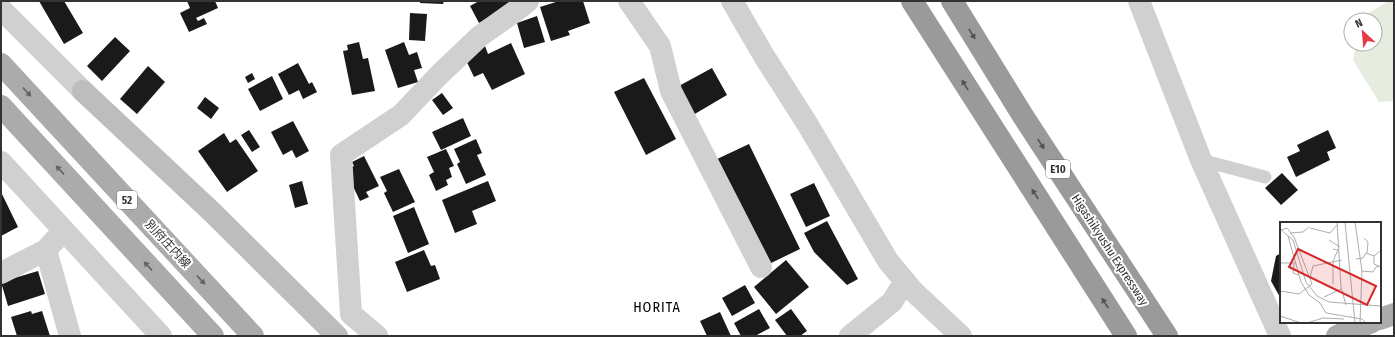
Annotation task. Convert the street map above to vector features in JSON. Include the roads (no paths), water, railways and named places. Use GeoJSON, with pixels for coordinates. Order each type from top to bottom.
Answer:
{"type":"FeatureCollection","features":[{"type":"Feature","properties":{"kind":"highway"},"geometry":{"type":"LineString","coordinates":[[912,1],[1126,336]]}},
{"type":"Feature","properties":{"kind":"highway","name":"Higashikyushu Expressway"},"geometry":{"type":"LineString","coordinates":[[952,1],[1027,123],[1167,336]]}},
{"type":"Feature","properties":{"kind":"main road","name":"別府庄内線"},"geometry":{"type":"LineString","coordinates":[[1,64],[253,336]]}},
{"type":"Feature","properties":{"kind":"main road","name":"52"},"geometry":{"type":"LineString","coordinates":[[1,106],[213,336]]}},
{"type":"Feature","properties":{"kind":"main road"},"geometry":{"type":"LineString","coordinates":[[1381,319],[1394,314]]}},
{"type":"Feature","properties":{"kind":"main road"},"geometry":{"type":"LineString","coordinates":[[1337,336],[1370,323]]}},
{"type":"Feature","properties":{"kind":"street"},"geometry":{"type":"LineString","coordinates":[[377,336],[351,314],[340,155],[401,116],[438,76],[480,36],[521,8],[528,1]]}},
{"type":"Feature","properties":{"kind":"street"},"geometry":{"type":"LineString","coordinates":[[629,1],[660,46],[671,91],[761,267]]}},
{"type":"Feature","properties":{"kind":"street"},"geometry":{"type":"LineString","coordinates":[[732,1],[764,56],[808,125],[888,261],[913,291],[960,336]]}},
{"type":"Feature","properties":{"kind":"street"},"geometry":{"type":"LineString","coordinates":[[1139,1],[1201,160],[1280,336]]}},
{"type":"Feature","properties":{"kind":"street"},"geometry":{"type":"LineString","coordinates":[[1,9],[83,91],[213,213],[337,336]]}},
{"type":"Feature","properties":{"kind":"street"},"geometry":{"type":"LineString","coordinates":[[1,162],[161,336]]}},
{"type":"Feature","properties":{"kind":"street"},"geometry":{"type":"LineString","coordinates":[[1,273],[46,250],[64,231]]}},
{"type":"Feature","properties":{"kind":"street"},"geometry":{"type":"LineString","coordinates":[[46,250],[70,336]]}},
{"type":"Feature","properties":{"kind":"street"},"geometry":{"type":"LineString","coordinates":[[850,336],[892,302],[905,281]]}},
{"type":"Feature","properties":{"kind":"lane"},"geometry":{"type":"LineString","coordinates":[[1201,160],[1265,177]]}},
{"type":"Feature","properties":{"kind":"district","name":"HORITA"},"geometry":{"type":"Point","coordinates":[657,307]}}]}
